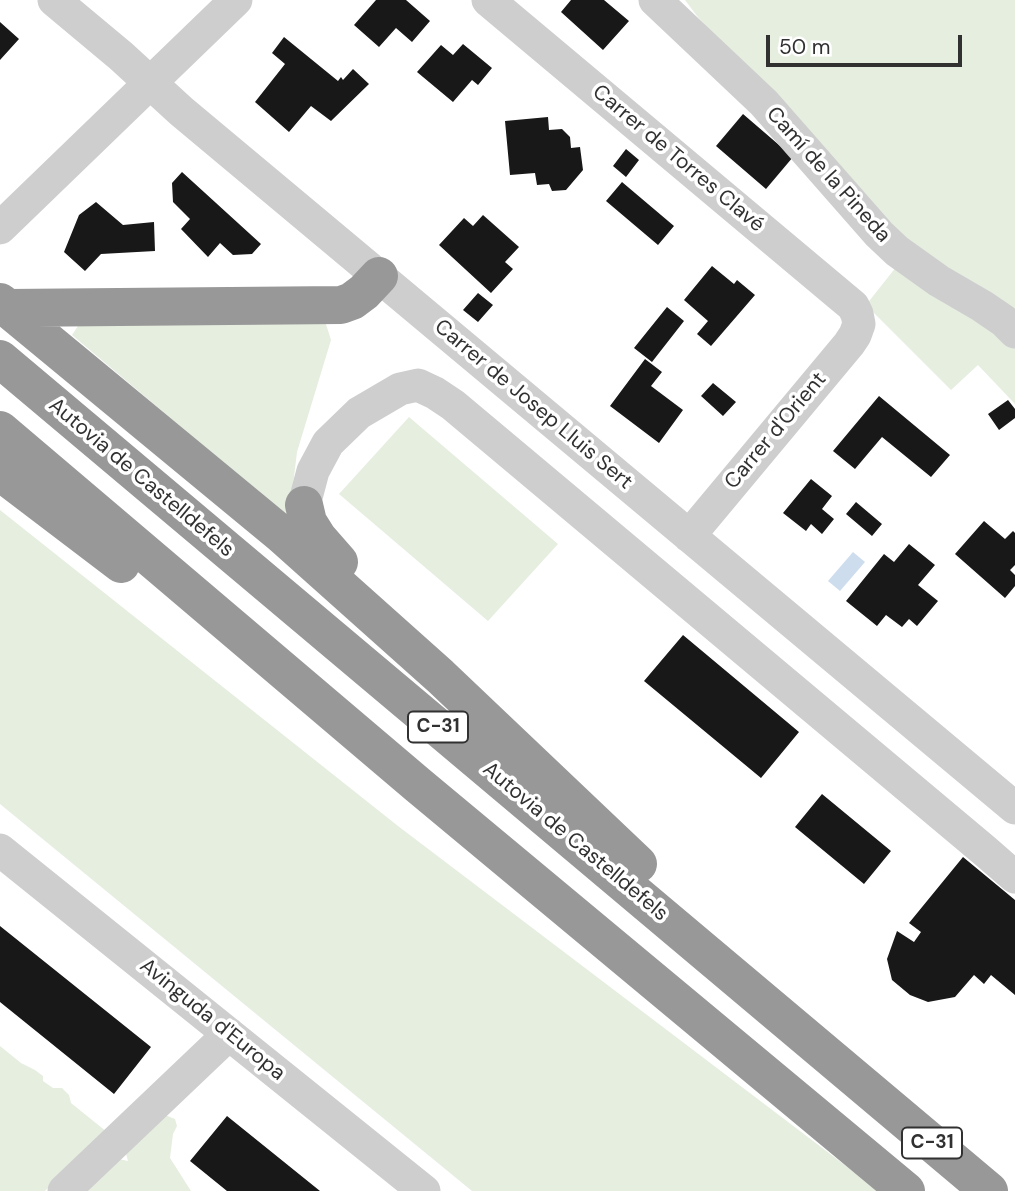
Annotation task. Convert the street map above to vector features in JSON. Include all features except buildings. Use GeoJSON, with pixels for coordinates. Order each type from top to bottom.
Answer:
{"type":"FeatureCollection","features":[{"type":"Feature","properties":{"kind":"highway"},"geometry":{"type":"LineString","coordinates":[[4,305],[341,305],[364,292],[379,276]]}},
{"type":"Feature","properties":{"kind":"highway"},"geometry":{"type":"LineString","coordinates":[[4,305],[281,534],[440,676],[875,1095]]}},
{"type":"Feature","properties":{"kind":"highway","name":"Autovia de Castelldefels"},"geometry":{"type":"LineString","coordinates":[[0,359],[989,1191]]}},
{"type":"Feature","properties":{"kind":"highway","name":"C-31"},"geometry":{"type":"LineString","coordinates":[[0,430],[418,785],[906,1191]]}},
{"type":"Feature","properties":{"kind":"highway"},"geometry":{"type":"LineString","coordinates":[[0,472],[418,785]]}},
{"type":"Feature","properties":{"kind":"highway"},"geometry":{"type":"LineString","coordinates":[[304,505],[308,522],[318,538],[440,676]]}},
{"type":"Feature","properties":{"kind":"street","name":"Carrer de Josep Lluis Sert"},"geometry":{"type":"LineString","coordinates":[[54,0],[181,111],[1015,808]]}},
{"type":"Feature","properties":{"kind":"street"},"geometry":{"type":"LineString","coordinates":[[0,228],[236,0]]}},
{"type":"Feature","properties":{"kind":"street","name":"Carrer de Torres Clavé"},"geometry":{"type":"LineString","coordinates":[[488,0],[853,306],[859,324]]}},
{"type":"Feature","properties":{"kind":"street","name":"Camí de la Pineda"},"geometry":{"type":"LineString","coordinates":[[655,0],[764,103],[888,243],[939,281],[1004,321],[1015,332]]}},
{"type":"Feature","properties":{"kind":"street","name":"Carrer d'Orient"},"geometry":{"type":"LineString","coordinates":[[689,536],[849,344],[859,324]]}},
{"type":"Feature","properties":{"kind":"street"},"geometry":{"type":"LineString","coordinates":[[304,505],[313,471],[328,443],[359,413],[400,389],[418,385],[435,393],[453,405],[1015,877]]}},
{"type":"Feature","properties":{"kind":"street","name":"Avinguda d'Europa"},"geometry":{"type":"LineString","coordinates":[[0,850],[424,1191]]}},
{"type":"Feature","properties":{"kind":"street"},"geometry":{"type":"LineString","coordinates":[[64,1191],[229,1034]]}},
{"type":"Feature","properties":{"kind":"shaded area"},"geometry":{"type":"Polygon","coordinates":[[[685,0],[1015,0],[1015,404],[978,365],[951,390],[866,305],[908,252],[685,0]]]}},
{"type":"Feature","properties":{"kind":"shaded area"},"geometry":{"type":"Polygon","coordinates":[[[325,321],[331,340],[297,452],[289,518],[72,335],[80,323],[325,321]]]}},
{"type":"Feature","properties":{"kind":"shaded area"},"geometry":{"type":"Polygon","coordinates":[[[409,417],[558,544],[488,621],[339,494],[409,417]]]}},
{"type":"Feature","properties":{"kind":"shaded area"},"geometry":{"type":"Polygon","coordinates":[[[0,510],[398,826],[879,1191],[472,1191],[0,804],[0,510]]]}},
{"type":"Feature","properties":{"kind":"shaded area"},"geometry":{"type":"Polygon","coordinates":[[[0,1046],[43,1076],[43,1081],[53,1088],[62,1088],[69,1095],[71,1103],[107,1132],[45,1191],[0,1191],[0,1046]]]}},
{"type":"Feature","properties":{"kind":"shaded area"},"geometry":{"type":"Polygon","coordinates":[[[165,1115],[175,1119],[177,1126],[173,1134],[170,1158],[191,1191],[69,1191],[109,1157],[128,1161],[125,1150],[165,1115]]]}},
{"type":"Feature","properties":{"kind":"water"},"geometry":{"type":"Polygon","coordinates":[[[853,552],[865,562],[840,591],[828,581],[853,552]]]}}]}
